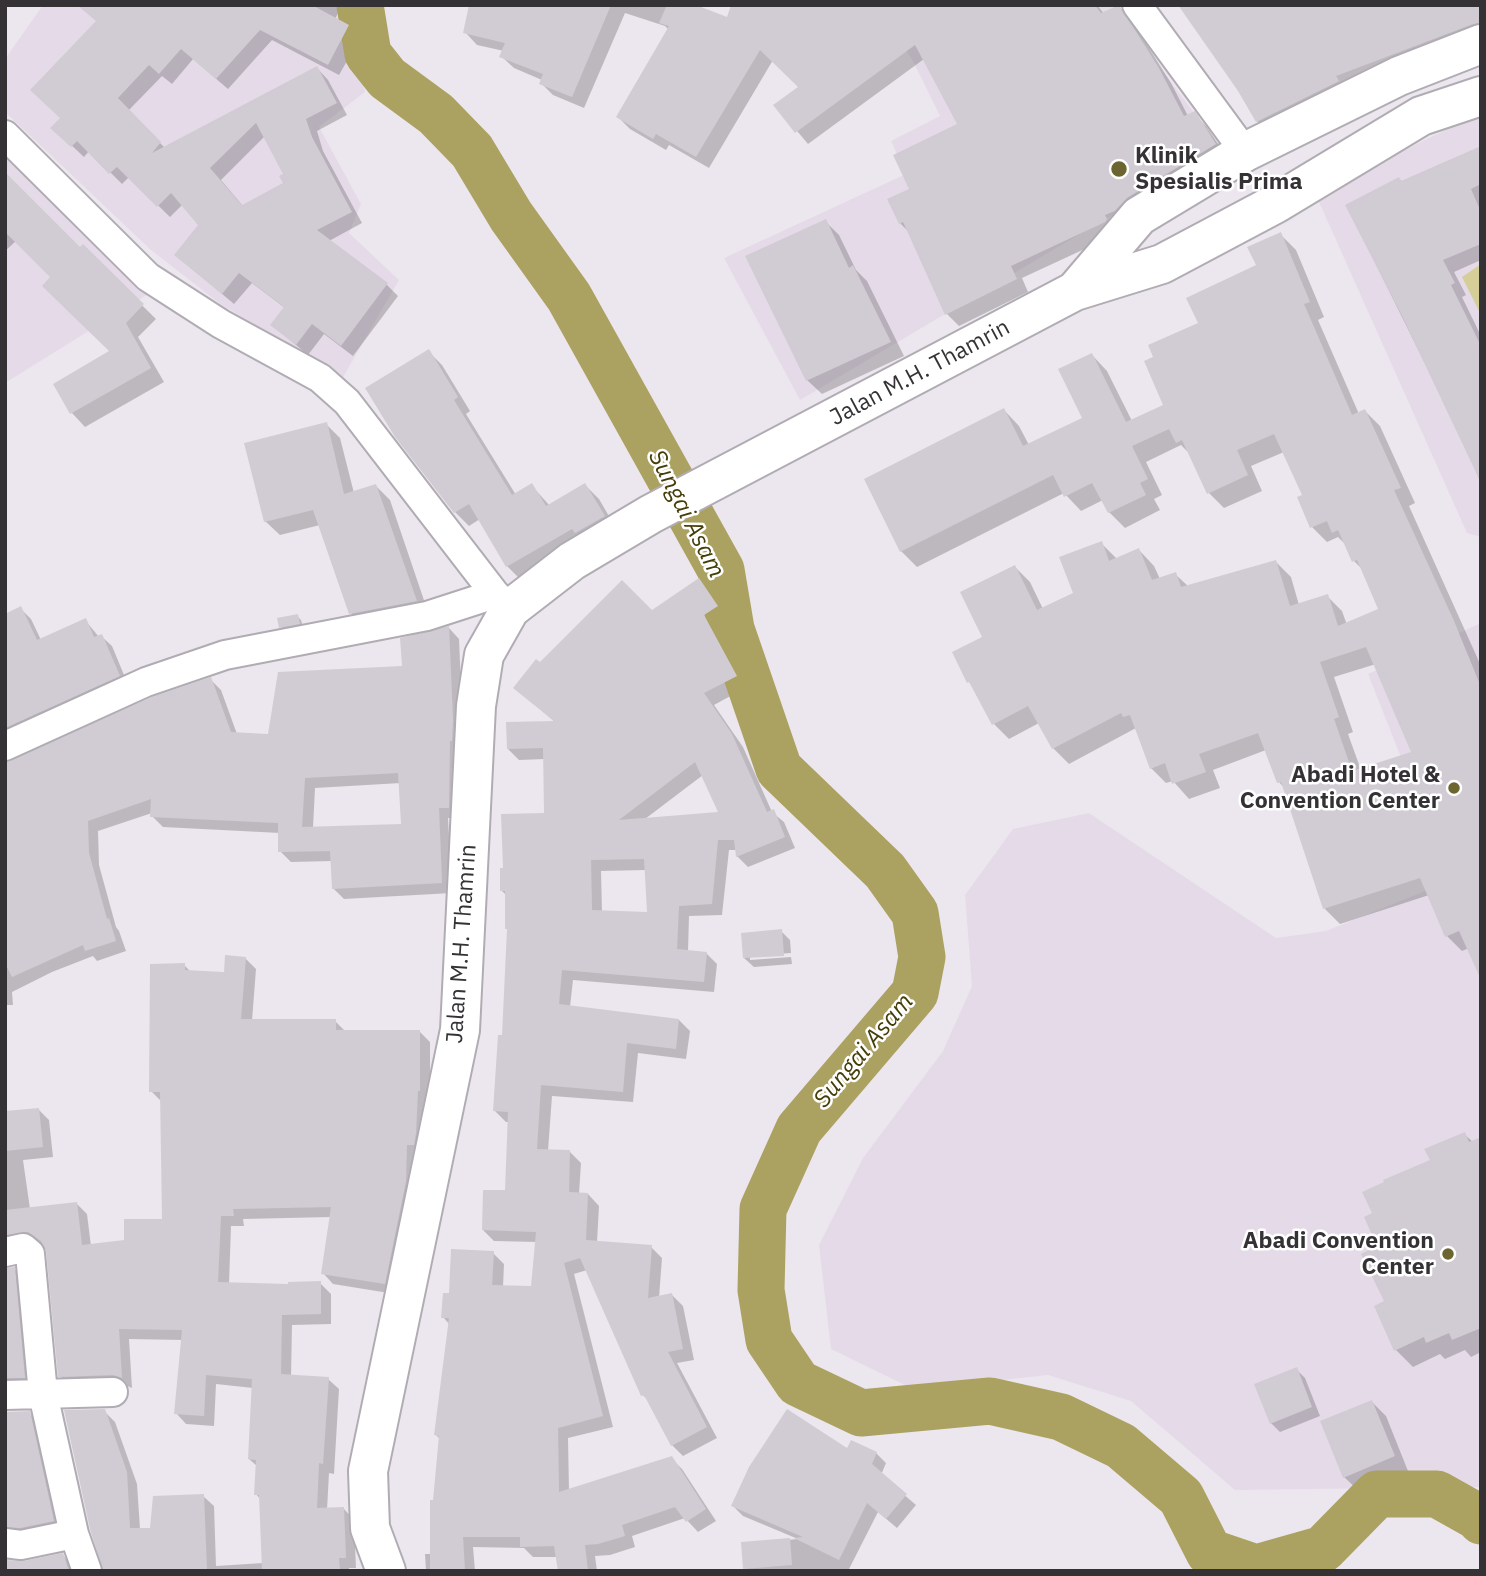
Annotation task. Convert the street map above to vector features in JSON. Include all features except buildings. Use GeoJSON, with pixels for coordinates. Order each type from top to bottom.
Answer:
{"type":"FeatureCollection","features":[{"type":"Feature","properties":{"kind":"highway","name":"Jalan M.H. Thamrin"},"geometry":{"type":"LineString","coordinates":[[1075,291],[1139,216],[1245,152],[1399,76],[1481,44]]}},
{"type":"Feature","properties":{"kind":"highway","name":"Jalan M.H. Thamrin"},"geometry":{"type":"LineString","coordinates":[[386,1571],[370,1528],[368,1471],[460,1030],[476,706],[484,655],[502,602],[651,514],[1075,291],[1162,264],[1275,204],[1421,116],[1481,96]]}},
{"type":"Feature","properties":{"kind":"street"},"geometry":{"type":"LineString","coordinates":[[1137,5],[1245,152]]}},
{"type":"Feature","properties":{"kind":"street"},"geometry":{"type":"LineString","coordinates":[[5,135],[148,277],[221,324],[320,378],[348,402],[502,602],[225,655],[146,682],[5,746]]}},
{"type":"Feature","properties":{"kind":"street"},"geometry":{"type":"LineString","coordinates":[[5,1252],[23,1248],[30,1254],[43,1394],[74,1534],[87,1571]]}},
{"type":"Feature","properties":{"kind":"street"},"geometry":{"type":"LineString","coordinates":[[5,1395],[113,1392]]}},
{"type":"Feature","properties":{"kind":"street"},"geometry":{"type":"LineString","coordinates":[[5,1544],[21,1545],[74,1534]]}},
{"type":"Feature","properties":{"kind":"shaded area"},"geometry":{"type":"Polygon","coordinates":[[[43,5],[360,5],[357,60],[365,92],[319,127],[361,204],[349,233],[399,280],[342,379],[219,303],[151,250],[5,112],[5,59],[43,5]]]}},
{"type":"Feature","properties":{"kind":"shaded area"},"geometry":{"type":"Polygon","coordinates":[[[875,5],[1113,5],[1222,150],[800,400],[724,258],[906,174],[891,141],[940,116],[913,61],[875,5]]]}},
{"type":"Feature","properties":{"kind":"shaded area"},"geometry":{"type":"Polygon","coordinates":[[[1481,113],[1481,537],[1467,533],[1315,193],[1481,113]]]}},
{"type":"Feature","properties":{"kind":"shaded area"},"geometry":{"type":"Polygon","coordinates":[[[5,143],[161,286],[5,383],[5,143]]]}},
{"type":"Feature","properties":{"kind":"shaded area"},"geometry":{"type":"Polygon","coordinates":[[[1481,264],[1481,315],[1462,277],[1481,264]]]}},
{"type":"Feature","properties":{"kind":"shaded area"},"geometry":{"type":"Polygon","coordinates":[[[1481,623],[1481,1487],[1235,1490],[1131,1401],[1048,1375],[915,1390],[831,1349],[819,1245],[863,1158],[943,1051],[972,986],[965,895],[1013,829],[1089,813],[1276,938],[1326,931],[1450,881],[1368,674],[1481,623]]]}},
{"type":"Feature","properties":{"kind":"waterway","name":"Sungai Asam"},"geometry":{"type":"LineString","coordinates":[[360,5],[368,54],[387,78],[436,114],[472,151],[511,216],[569,297],[721,570],[731,629],[779,769],[885,871],[915,913],[922,957],[915,993],[799,1129],[763,1209],[761,1290],[769,1340],[798,1383],[861,1413],[990,1401],[1061,1417],[1121,1446],[1181,1497],[1209,1552],[1256,1568],[1323,1549],[1377,1494],[1437,1494],[1481,1521]]}},
{"type":"Feature","properties":{"kind":"place","name":"Klinik Spesialis Prima"},"geometry":{"type":"Point","coordinates":[1119,169]}},
{"type":"Feature","properties":{"kind":"place","name":"Abadi Hotel & Convention Center"},"geometry":{"type":"Point","coordinates":[1454,788]}},
{"type":"Feature","properties":{"kind":"place","name":"Abadi Convention Center"},"geometry":{"type":"Point","coordinates":[1448,1254]}}]}
